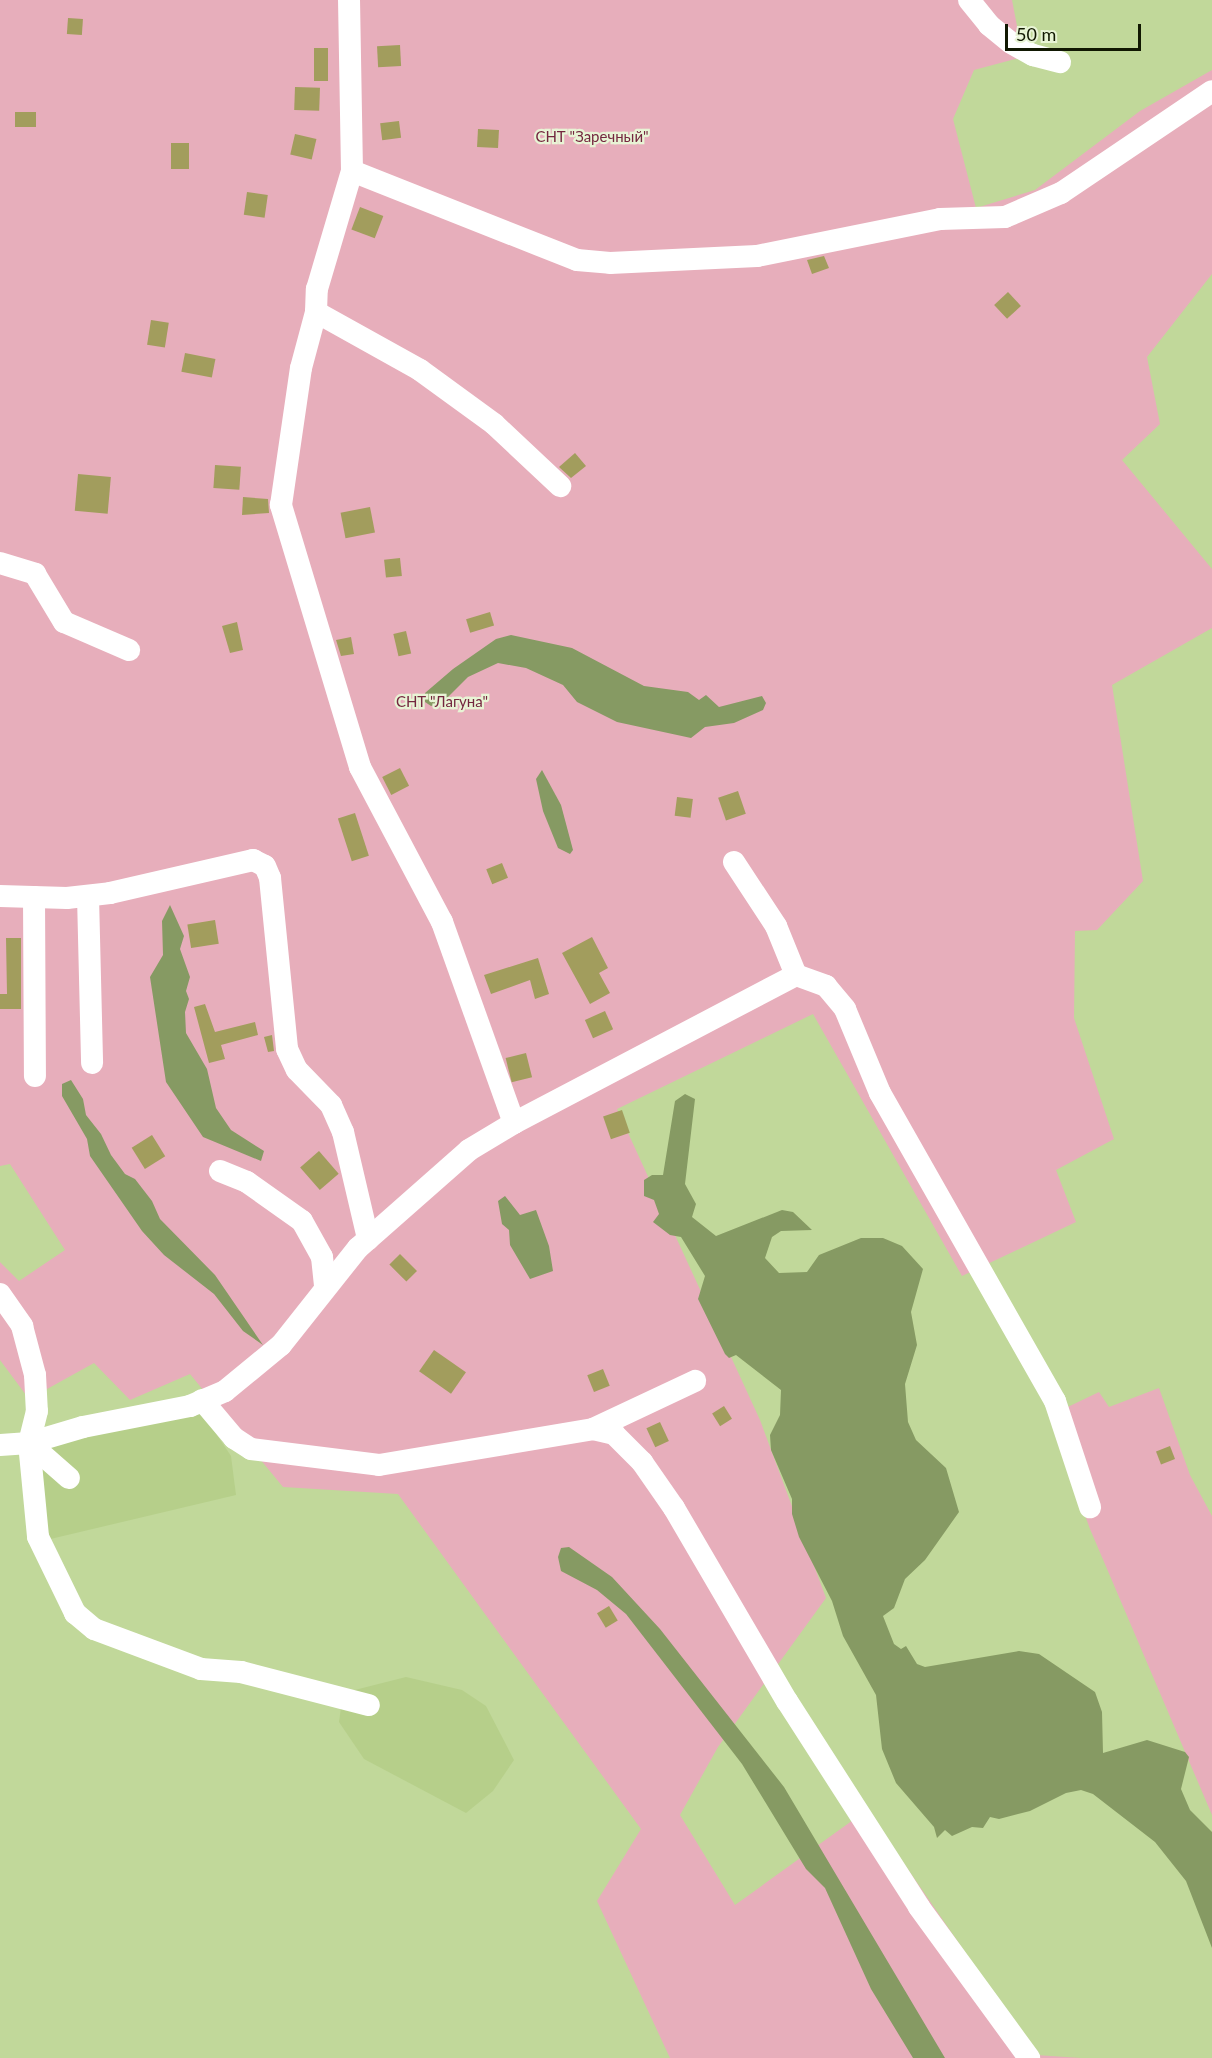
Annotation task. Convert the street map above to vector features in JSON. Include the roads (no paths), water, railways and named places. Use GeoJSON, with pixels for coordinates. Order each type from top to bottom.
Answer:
{"type":"FeatureCollection","features":[{"type":"Feature","properties":{"kind":"lane"},"geometry":{"type":"LineString","coordinates":[[349,0],[352,171],[317,289],[316,312],[301,368],[282,481],[281,506],[287,533],[360,767],[442,922],[514,1123]]}},
{"type":"Feature","properties":{"kind":"lane"},"geometry":{"type":"LineString","coordinates":[[969,0],[989,25],[1011,43],[1060,62]]}},
{"type":"Feature","properties":{"kind":"lane"},"geometry":{"type":"LineString","coordinates":[[352,171],[577,260],[610,263],[757,256],[940,219],[1005,216],[1061,193],[1212,91]]}},
{"type":"Feature","properties":{"kind":"lane"},"geometry":{"type":"LineString","coordinates":[[316,312],[420,370],[494,424],[560,486]]}},
{"type":"Feature","properties":{"kind":"lane"},"geometry":{"type":"LineString","coordinates":[[0,563],[35,574],[64,622],[129,650]]}},
{"type":"Feature","properties":{"kind":"lane"},"geometry":{"type":"LineString","coordinates":[[0,896],[88,896],[253,860],[265,867],[270,878],[287,1049],[297,1070],[331,1105],[343,1132],[368,1239]]}},
{"type":"Feature","properties":{"kind":"lane"},"geometry":{"type":"LineString","coordinates":[[734,862],[776,926],[796,975],[826,986],[845,1009],[880,1093],[1055,1401],[1090,1507]]}},
{"type":"Feature","properties":{"kind":"lane"},"geometry":{"type":"LineString","coordinates":[[88,896],[92,1063]]}},
{"type":"Feature","properties":{"kind":"lane"},"geometry":{"type":"LineString","coordinates":[[34,897],[35,1076]]}},
{"type":"Feature","properties":{"kind":"lane"},"geometry":{"type":"LineString","coordinates":[[0,1445],[29,1443],[202,1401],[225,1391],[281,1345],[325,1285],[368,1239],[469,1150],[514,1123],[796,975]]}},
{"type":"Feature","properties":{"kind":"lane"},"geometry":{"type":"LineString","coordinates":[[220,1171],[247,1182],[302,1221],[322,1257],[325,1285]]}},
{"type":"Feature","properties":{"kind":"lane"},"geometry":{"type":"LineString","coordinates":[[0,1294],[22,1326],[35,1375],[37,1411],[29,1443],[38,1537],[75,1613],[94,1629],[201,1669],[241,1672],[369,1706]]}},
{"type":"Feature","properties":{"kind":"lane"},"geometry":{"type":"LineString","coordinates":[[202,1401],[234,1438],[251,1449],[379,1465],[593,1429],[695,1381]]}},
{"type":"Feature","properties":{"kind":"lane"},"geometry":{"type":"LineString","coordinates":[[593,1429],[614,1434],[627,1445],[661,1490],[787,1701],[919,1907],[1029,2058]]}},
{"type":"Feature","properties":{"kind":"lane"},"geometry":{"type":"LineString","coordinates":[[29,1443],[69,1478]]}},
{"type":"Feature","properties":{"kind":"park label","name":"СНТ \"Заречный\""},"geometry":{"type":"Point","coordinates":[592,137]}},
{"type":"Feature","properties":{"kind":"park label","name":"СНТ \"Лагуна\""},"geometry":{"type":"Point","coordinates":[442,702]}}]}
